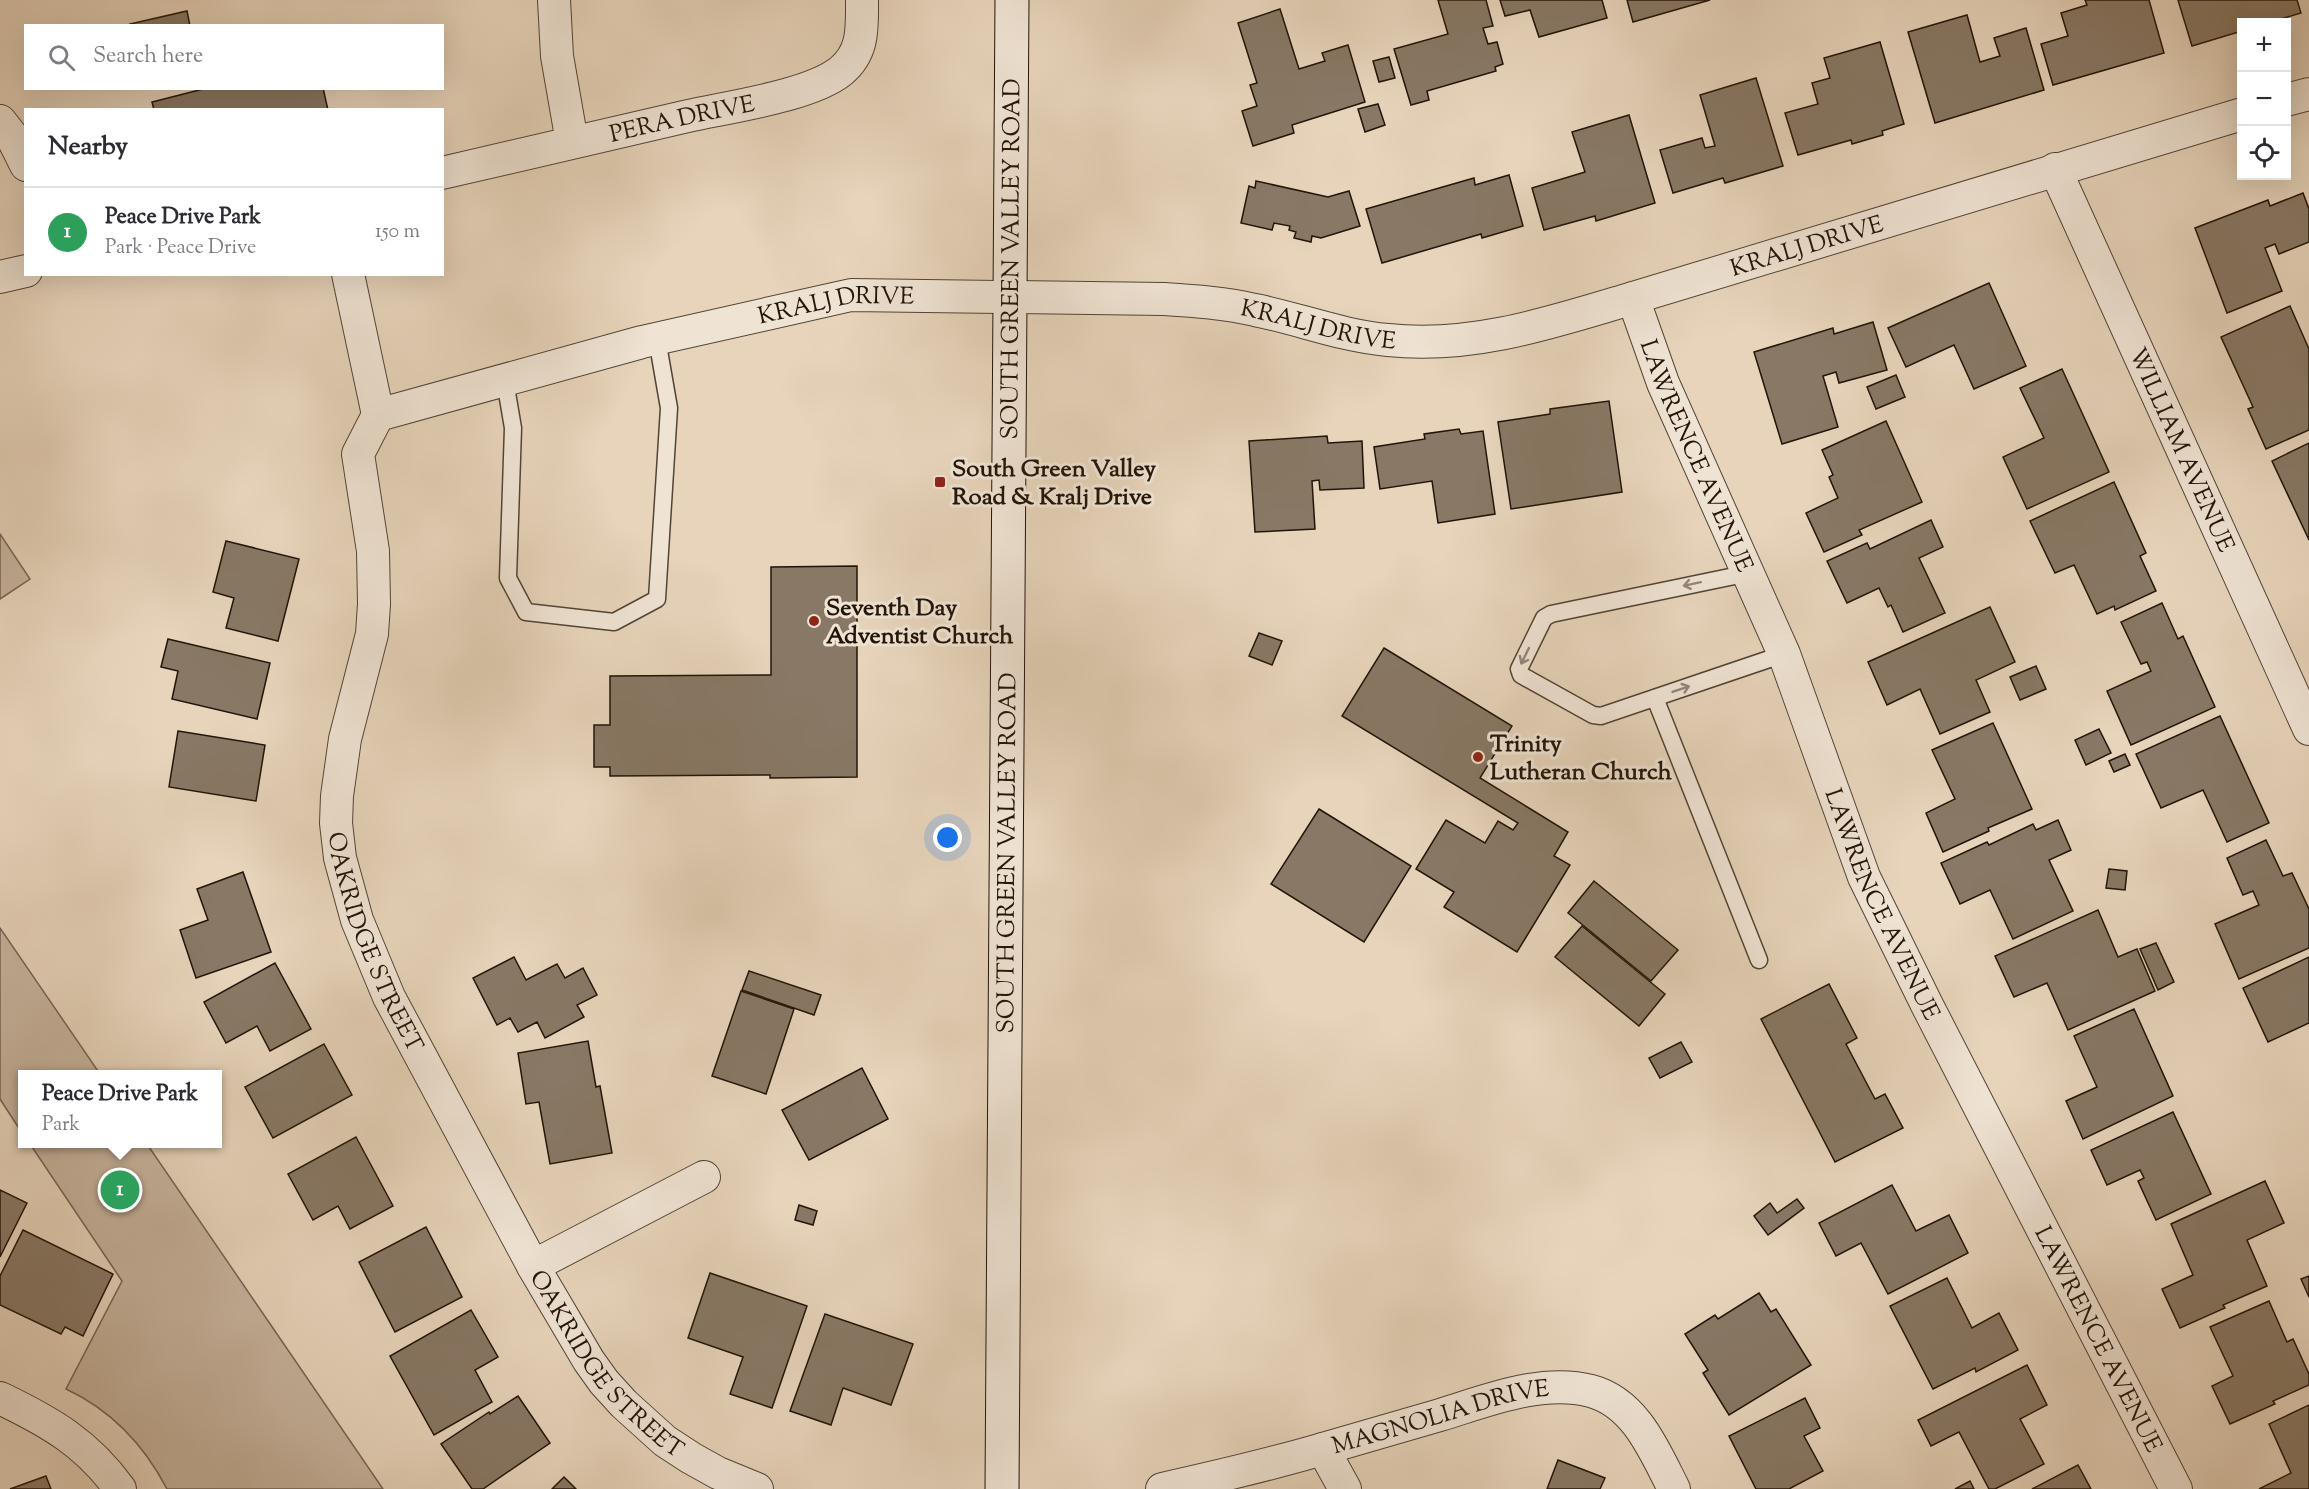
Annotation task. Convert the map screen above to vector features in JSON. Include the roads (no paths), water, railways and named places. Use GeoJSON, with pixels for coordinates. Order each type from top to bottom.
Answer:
{"type":"FeatureCollection","features":[{"type":"Feature","properties":{"kind":"main road","name":"SOUTH GREEN VALLEY ROAD"},"geometry":{"type":"LineString","coordinates":[[1002,1489],[1012,0]]}},
{"type":"Feature","properties":{"kind":"street"},"geometry":{"type":"LineString","coordinates":[[554,0],[557,56],[572,142]]}},
{"type":"Feature","properties":{"kind":"street","name":"PERA DRIVE"},"geometry":{"type":"LineString","coordinates":[[444,173],[755,102],[823,83],[841,71],[855,56],[862,39],[862,0]]}},
{"type":"Feature","properties":{"kind":"street"},"geometry":{"type":"LineString","coordinates":[[2291,98],[2309,93]]}},
{"type":"Feature","properties":{"kind":"street","name":"KRALJ DRIVE"},"geometry":{"type":"LineString","coordinates":[[378,415],[657,339],[851,295],[930,295],[1010,299],[1164,299],[1216,303],[1255,310],[1344,334],[1431,343],[1465,341],[1504,334],[1634,298],[2237,115]]}},
{"type":"Feature","properties":{"kind":"street"},"geometry":{"type":"LineString","coordinates":[[0,121],[11,135],[24,161]]}},
{"type":"Feature","properties":{"kind":"street","name":"WILLIAM AVENUE"},"geometry":{"type":"LineString","coordinates":[[2055,169],[2309,729]]}},
{"type":"Feature","properties":{"kind":"street"},"geometry":{"type":"LineString","coordinates":[[0,277],[24,271]]}},
{"type":"Feature","properties":{"kind":"street"},"geometry":{"type":"LineString","coordinates":[[348,276],[378,415]]}},
{"type":"Feature","properties":{"kind":"street","name":"LAWRENCE AVENUE"},"geometry":{"type":"LineString","coordinates":[[1634,298],[1663,383],[1784,654],[1848,836],[1887,926],[2176,1489]]}},
{"type":"Feature","properties":{"kind":"street","name":"OAKRIDGE STREET"},"geometry":{"type":"LineString","coordinates":[[378,415],[358,454],[373,551],[372,634],[345,739],[336,823],[340,858],[357,920],[389,997],[533,1266],[589,1361],[604,1382],[665,1441],[718,1473],[757,1489]]}},
{"type":"Feature","properties":{"kind":"street"},"geometry":{"type":"LineString","coordinates":[[533,1266],[704,1177]]}},
{"type":"Feature","properties":{"kind":"street","name":"MAGNOLIA DRIVE"},"geometry":{"type":"LineString","coordinates":[[1161,1489],[1323,1449],[1484,1402],[1537,1389],[1569,1388],[1592,1391],[1614,1401],[1631,1416],[1648,1438],[1674,1489]]}},
{"type":"Feature","properties":{"kind":"street"},"geometry":{"type":"LineString","coordinates":[[0,1398],[69,1435],[91,1454],[120,1489]]}},
{"type":"Feature","properties":{"kind":"street"},"geometry":{"type":"LineString","coordinates":[[1323,1449],[1345,1489]]}},
{"type":"Feature","properties":{"kind":"lane"},"geometry":{"type":"LineString","coordinates":[[505,381],[513,428],[508,578],[526,612],[614,622],[657,598],[669,408],[657,339]]}},
{"type":"Feature","properties":{"kind":"lane"},"geometry":{"type":"LineString","coordinates":[[1749,573],[1551,614],[1544,618],[1520,669],[1521,675],[1593,715],[1601,716],[1784,654]]}},
{"type":"Feature","properties":{"kind":"lane"},"geometry":{"type":"LineString","coordinates":[[1655,698],[1759,960]]}},
{"type":"Feature","properties":{"kind":"place","name":"South Green Valley Road & Kralj Drive"},"geometry":{"type":"Point","coordinates":[940,482]}},
{"type":"Feature","properties":{"kind":"place","name":"Seventh Day Adventist Church"},"geometry":{"type":"Point","coordinates":[814,621]}},
{"type":"Feature","properties":{"kind":"place","name":"Trinity Lutheran Church"},"geometry":{"type":"Point","coordinates":[1478,757]}},
{"type":"Feature","properties":{"kind":"place","name":"Peace Drive Park"},"geometry":{"type":"Point","coordinates":[120,1190]}}]}
